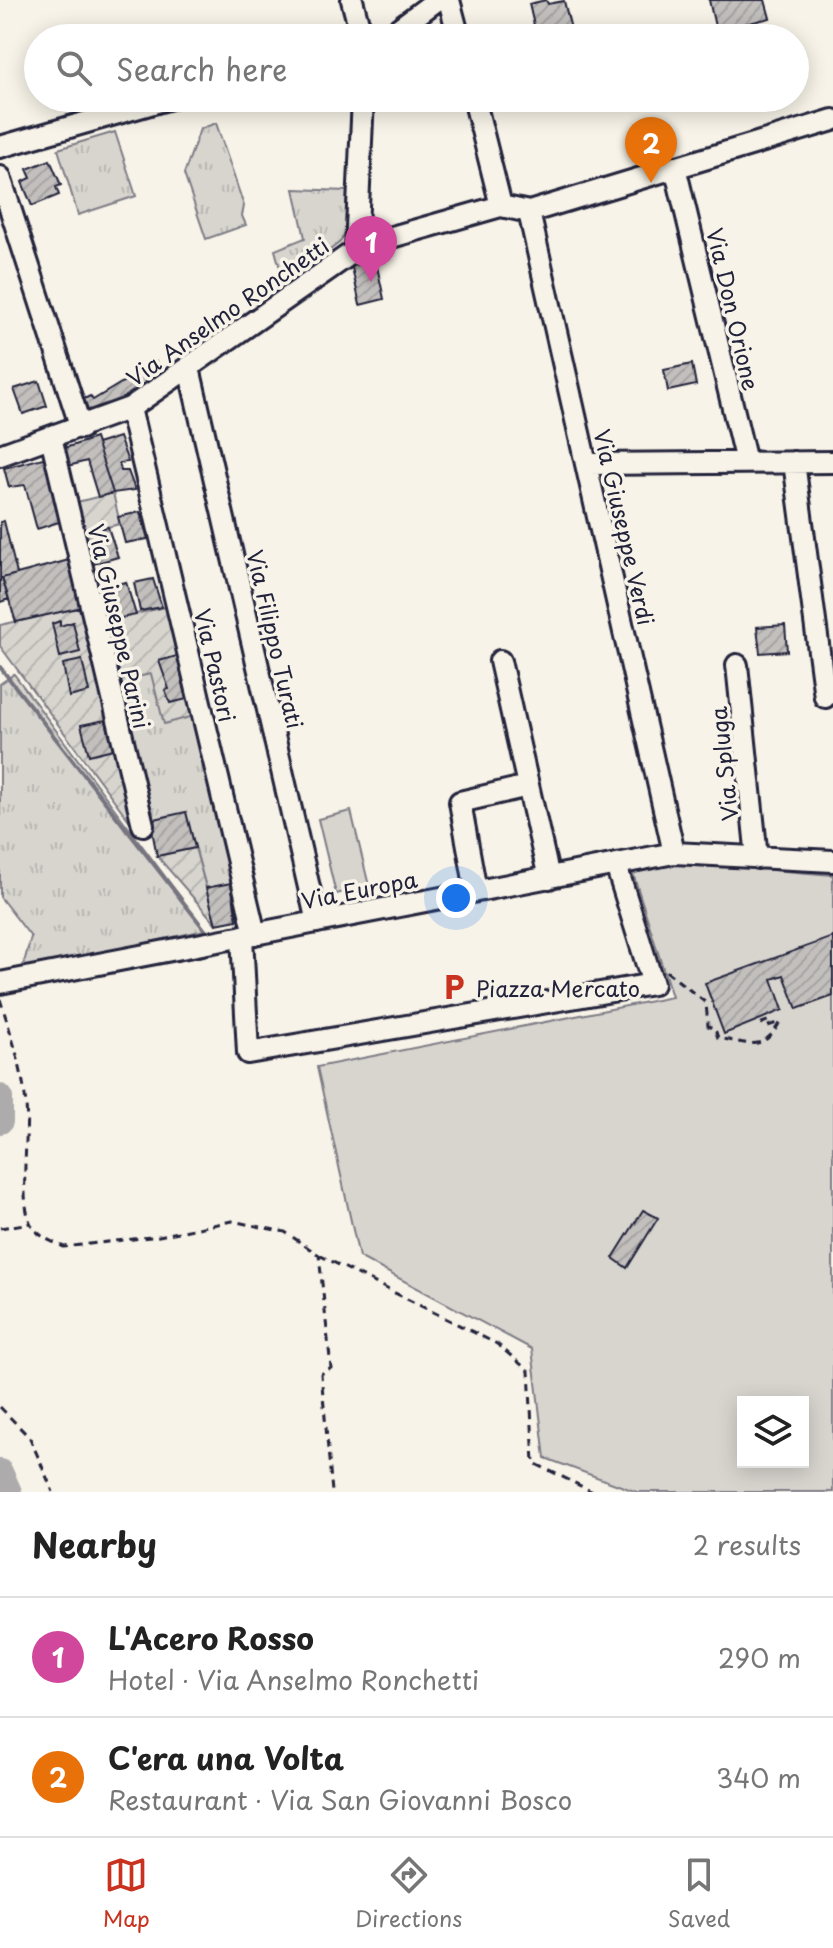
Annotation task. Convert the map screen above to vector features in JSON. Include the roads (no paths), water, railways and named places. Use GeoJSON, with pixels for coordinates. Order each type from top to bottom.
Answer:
{"type":"FeatureCollection","features":[{"type":"Feature","properties":{"kind":"street"},"geometry":{"type":"LineString","coordinates":[[352,0],[359,24]]}},
{"type":"Feature","properties":{"kind":"street"},"geometry":{"type":"LineString","coordinates":[[405,24],[437,0]]}},
{"type":"Feature","properties":{"kind":"street"},"geometry":{"type":"LineString","coordinates":[[449,0],[455,24]]}},
{"type":"Feature","properties":{"kind":"street"},"geometry":{"type":"LineString","coordinates":[[0,147],[122,112]]}},
{"type":"Feature","properties":{"kind":"street"},"geometry":{"type":"LineString","coordinates":[[356,250],[362,112]]}},
{"type":"Feature","properties":{"kind":"street"},"geometry":{"type":"LineString","coordinates":[[478,112],[501,206]]}},
{"type":"Feature","properties":{"kind":"street"},"geometry":{"type":"LineString","coordinates":[[529,212],[833,120]]}},
{"type":"Feature","properties":{"kind":"street","name":"Via Don Orione"},"geometry":{"type":"LineString","coordinates":[[675,167],[746,462]]}},
{"type":"Feature","properties":{"kind":"street"},"geometry":{"type":"LineString","coordinates":[[0,177],[81,428]]}},
{"type":"Feature","properties":{"kind":"street","name":"Via Anselmo Ronchetti"},"geometry":{"type":"LineString","coordinates":[[0,455],[130,408],[356,250],[501,206],[529,212]]}},
{"type":"Feature","properties":{"kind":"street","name":"Via Giuseppe Verdi"},"geometry":{"type":"LineString","coordinates":[[529,212],[674,853]]}},
{"type":"Feature","properties":{"kind":"street","name":"Via Filippo Turati"},"geometry":{"type":"LineString","coordinates":[[189,368],[317,922]]}},
{"type":"Feature","properties":{"kind":"street","name":"Via Pastori"},"geometry":{"type":"LineString","coordinates":[[130,408],[249,935]]}},
{"type":"Feature","properties":{"kind":"street","name":"Via Giuseppe Parini"},"geometry":{"type":"LineString","coordinates":[[51,437],[143,825]]}},
{"type":"Feature","properties":{"kind":"street"},"geometry":{"type":"LineString","coordinates":[[794,462],[825,697]]}},
{"type":"Feature","properties":{"kind":"street"},"geometry":{"type":"LineString","coordinates":[[587,464],[833,462]]}},
{"type":"Feature","properties":{"kind":"street"},"geometry":{"type":"LineString","coordinates":[[500,661],[549,878]]}},
{"type":"Feature","properties":{"kind":"street","name":"Via Spluga"},"geometry":{"type":"LineString","coordinates":[[737,665],[757,858]]}},
{"type":"Feature","properties":{"kind":"street"},"geometry":{"type":"LineString","coordinates":[[476,891],[460,802],[528,786]]}},
{"type":"Feature","properties":{"kind":"street","name":"Via Europa"},"geometry":{"type":"LineString","coordinates":[[0,983],[674,853],[830,863]]}},
{"type":"Feature","properties":{"kind":"street"},"geometry":{"type":"LineString","coordinates":[[249,935],[248,1053],[653,984],[616,865]]}},
{"type":"Feature","properties":{"kind":"waterway"},"geometry":{"type":"LineString","coordinates":[[0,667],[205,930]]}},
{"type":"Feature","properties":{"kind":"waterway"},"geometry":{"type":"LineString","coordinates":[[0,1097],[0,1121]]}},
{"type":"Feature","properties":{"kind":"waterway"},"geometry":{"type":"LineString","coordinates":[[0,1472],[9,1492]]}},
{"type":"Feature","properties":{"kind":"place","name":"C'era una Volta"},"geometry":{"type":"Point","coordinates":[651,183]}},
{"type":"Feature","properties":{"kind":"place","name":"L'Acero Rosso"},"geometry":{"type":"Point","coordinates":[371,282]}},
{"type":"Feature","properties":{"kind":"place","name":"Piazza Mercato"},"geometry":{"type":"Point","coordinates":[454,987]}}]}
